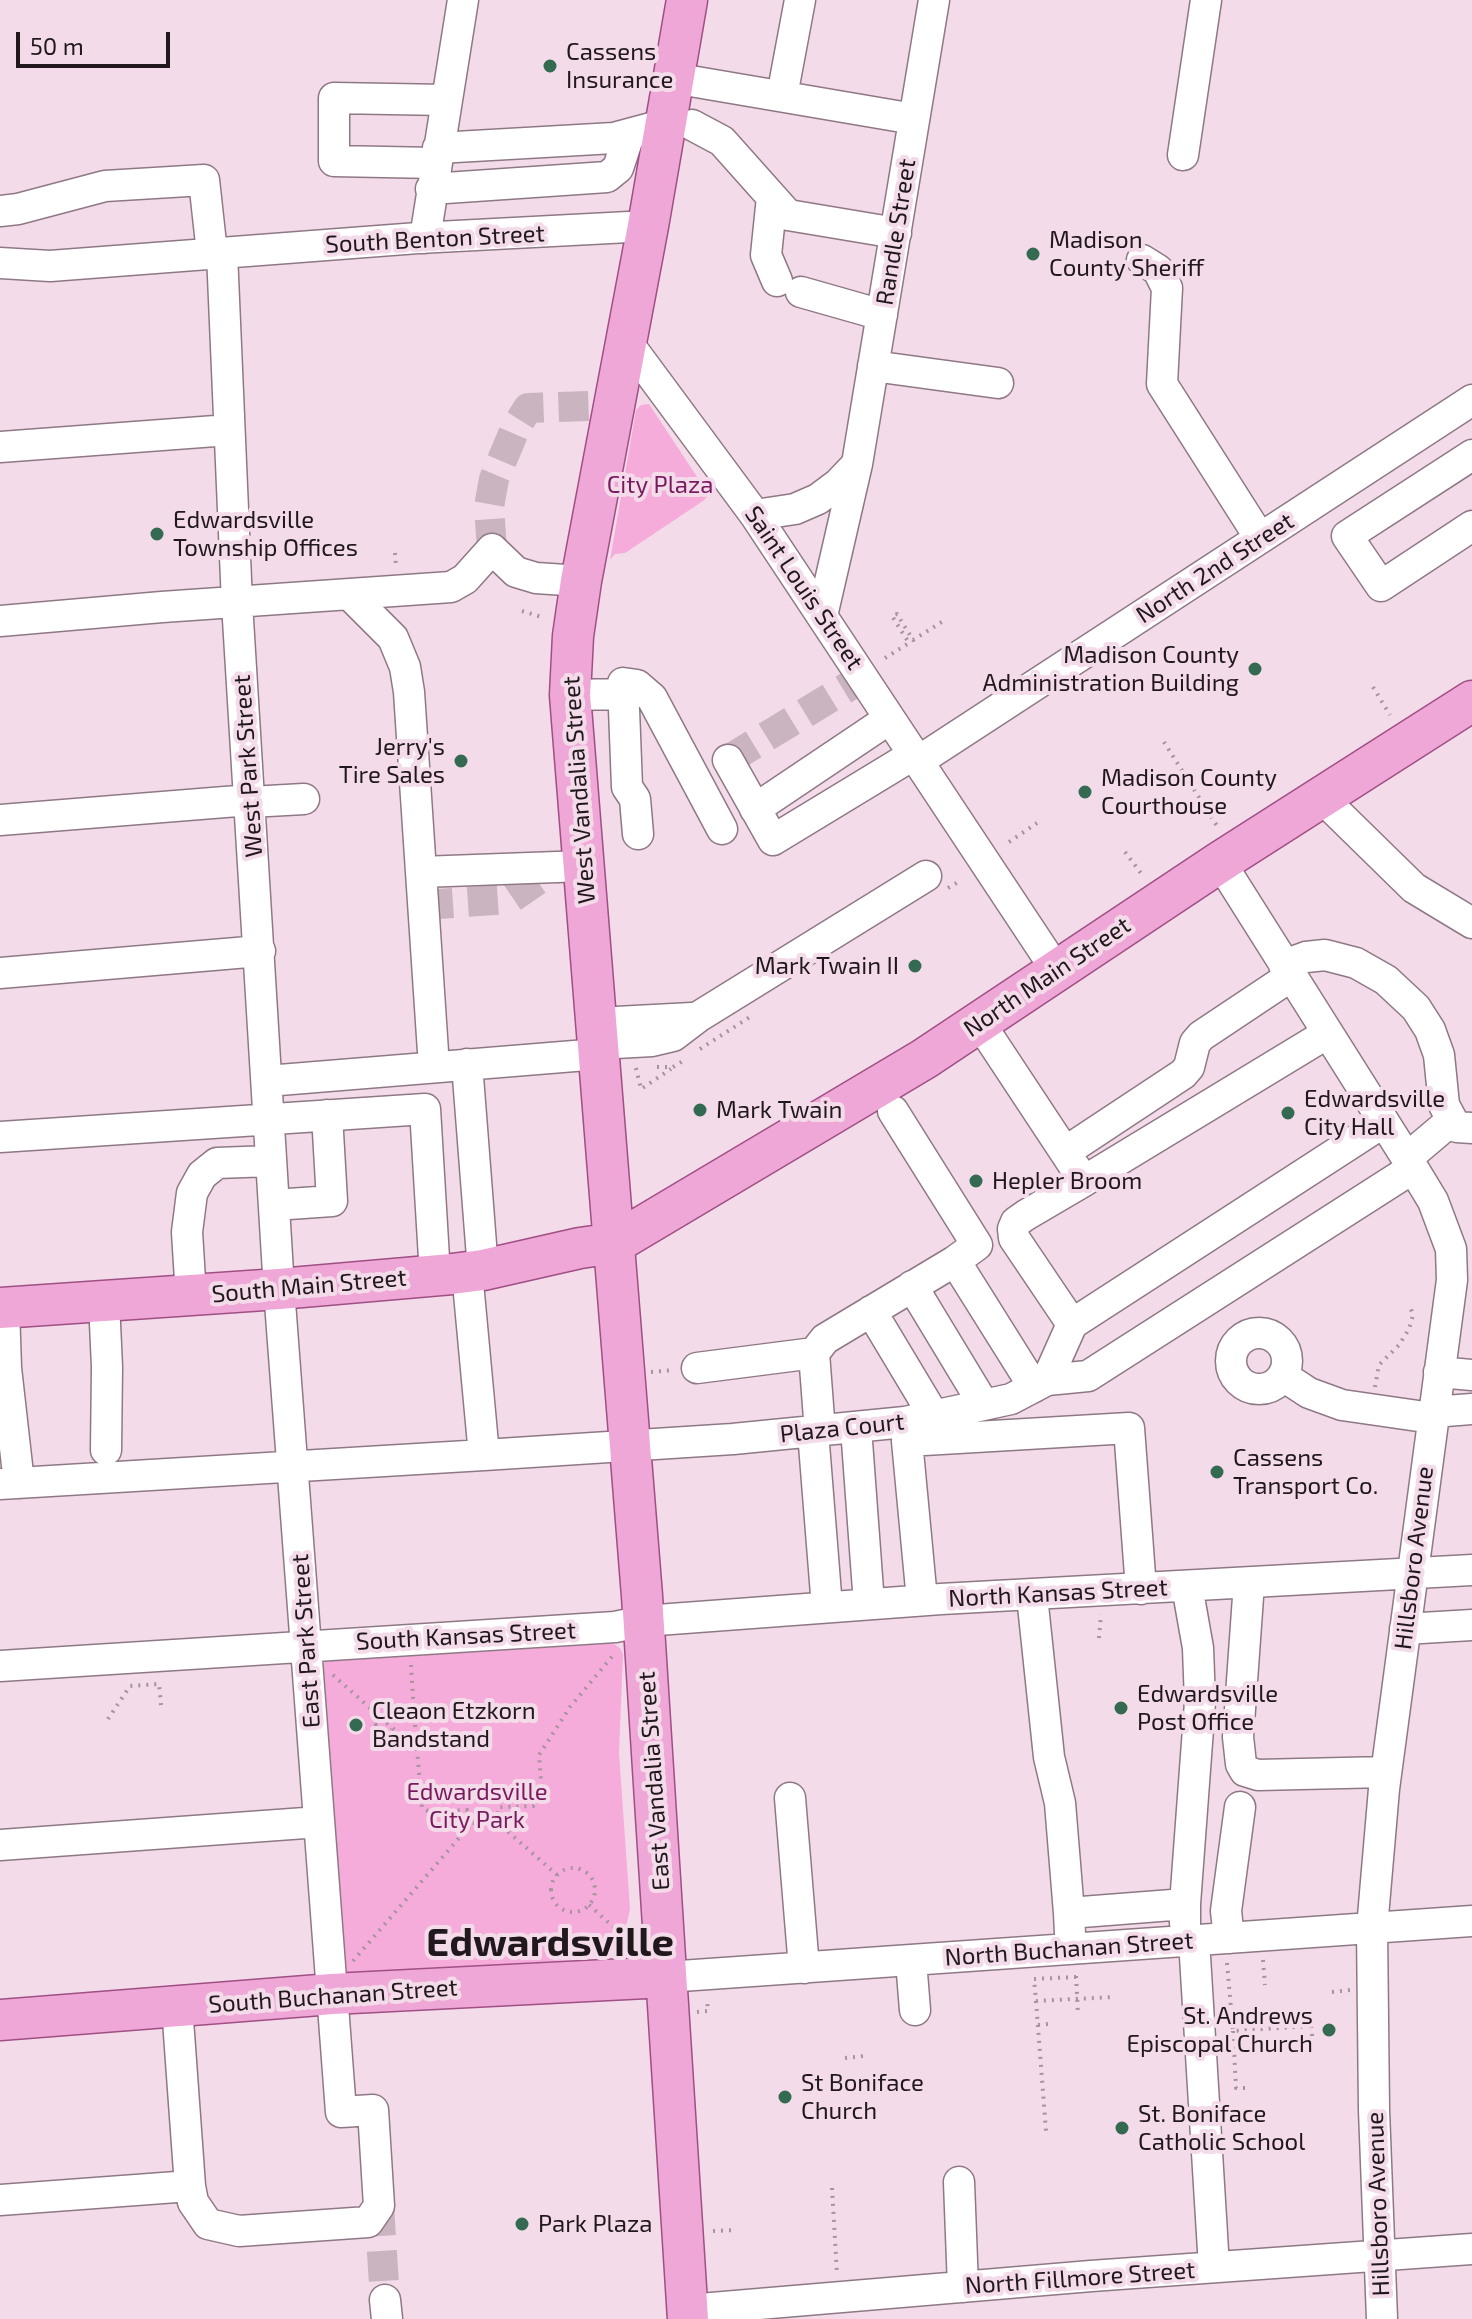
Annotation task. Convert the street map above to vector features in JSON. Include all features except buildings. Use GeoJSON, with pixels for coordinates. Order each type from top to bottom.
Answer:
{"type":"FeatureCollection","features":[{"type":"Feature","properties":{"kind":"main road"},"geometry":{"type":"LineString","coordinates":[[627,342],[662,128],[687,0]]}},
{"type":"Feature","properties":{"kind":"main road","name":"West Vandalia Street"},"geometry":{"type":"LineString","coordinates":[[615,1243],[570,689],[581,581],[627,342]]}},
{"type":"Feature","properties":{"kind":"main road","name":"North Main Street"},"geometry":{"type":"LineString","coordinates":[[615,1243],[924,1059],[1057,971],[1219,844],[1321,797],[1472,701]]}},
{"type":"Feature","properties":{"kind":"main road","name":"South Main Street"},"geometry":{"type":"LineString","coordinates":[[2,1308],[191,1296],[462,1272],[615,1243]]}},
{"type":"Feature","properties":{"kind":"main road","name":"East Vandalia Street"},"geometry":{"type":"LineString","coordinates":[[615,1243],[644,1621],[688,2314]]}},
{"type":"Feature","properties":{"kind":"main road","name":"South Buchanan Street"},"geometry":{"type":"LineString","coordinates":[[0,2020],[177,2006],[340,1980],[666,1977]]}},
{"type":"Feature","properties":{"kind":"street"},"geometry":{"type":"LineString","coordinates":[[425,238],[463,0]]}},
{"type":"Feature","properties":{"kind":"street"},"geometry":{"type":"LineString","coordinates":[[782,96],[800,0]]}},
{"type":"Feature","properties":{"kind":"street","name":"Randle Street"},"geometry":{"type":"LineString","coordinates":[[822,616],[857,464],[934,0]]}},
{"type":"Feature","properties":{"kind":"street"},"geometry":{"type":"LineString","coordinates":[[1183,155],[1206,0]]}},
{"type":"Feature","properties":{"kind":"street"},"geometry":{"type":"LineString","coordinates":[[673,78],[914,119]]}},
{"type":"Feature","properties":{"kind":"street"},"geometry":{"type":"LineString","coordinates":[[446,100],[334,98],[334,161],[607,177],[662,128]]}},
{"type":"Feature","properties":{"kind":"street"},"geometry":{"type":"LineString","coordinates":[[435,167],[662,128],[722,141],[788,215],[896,233]]}},
{"type":"Feature","properties":{"kind":"street"},"geometry":{"type":"LineString","coordinates":[[0,211],[105,186],[204,180],[217,253]]}},
{"type":"Feature","properties":{"kind":"street"},"geometry":{"type":"LineString","coordinates":[[772,197],[766,255],[789,287],[882,315]]}},
{"type":"Feature","properties":{"kind":"street","name":"South Benton Street"},"geometry":{"type":"LineString","coordinates":[[0,263],[50,266],[425,238],[648,226]]}},
{"type":"Feature","properties":{"kind":"street","name":"West Park Street"},"geometry":{"type":"LineString","coordinates":[[217,253],[279,1289]]}},
{"type":"Feature","properties":{"kind":"street"},"geometry":{"type":"LineString","coordinates":[[1142,260],[1158,270],[1167,288],[1162,384],[1260,538]]}},
{"type":"Feature","properties":{"kind":"street","name":"Saint Louis Street"},"geometry":{"type":"LineString","coordinates":[[627,342],[755,515],[1057,971]]}},
{"type":"Feature","properties":{"kind":"street"},"geometry":{"type":"LineString","coordinates":[[873,366],[998,383]]}},
{"type":"Feature","properties":{"kind":"street","name":"North 2nd Street"},"geometry":{"type":"LineString","coordinates":[[755,809],[773,840],[915,758],[1472,400]]}},
{"type":"Feature","properties":{"kind":"street"},"geometry":{"type":"LineString","coordinates":[[0,447],[229,430]]}},
{"type":"Feature","properties":{"kind":"street"},"geometry":{"type":"LineString","coordinates":[[1347,536],[1472,455]]}},
{"type":"Feature","properties":{"kind":"street"},"geometry":{"type":"LineString","coordinates":[[755,515],[795,509],[818,499],[857,464]]}},
{"type":"Feature","properties":{"kind":"street"},"geometry":{"type":"LineString","coordinates":[[1322,497],[1381,586],[1472,526]]}},
{"type":"Feature","properties":{"kind":"street"},"geometry":{"type":"LineString","coordinates":[[0,621],[451,587],[465,579],[492,549],[516,572],[536,578],[581,581]]}},
{"type":"Feature","properties":{"kind":"street"},"geometry":{"type":"LineString","coordinates":[[351,596],[393,638],[405,667],[434,1067]]}},
{"type":"Feature","properties":{"kind":"street"},"geometry":{"type":"LineString","coordinates":[[570,689],[637,685],[652,698],[722,829]]}},
{"type":"Feature","properties":{"kind":"street"},"geometry":{"type":"LineString","coordinates":[[624,688],[627,787],[635,799],[638,834]]}},
{"type":"Feature","properties":{"kind":"street"},"geometry":{"type":"LineString","coordinates":[[728,760],[755,809],[889,719]]}},
{"type":"Feature","properties":{"kind":"street"},"geometry":{"type":"LineString","coordinates":[[0,820],[304,793]]}},
{"type":"Feature","properties":{"kind":"street"},"geometry":{"type":"LineString","coordinates":[[1321,797],[1414,888],[1472,923]]}},
{"type":"Feature","properties":{"kind":"street","name":"Hillsboro Avenue"},"geometry":{"type":"LineString","coordinates":[[1219,844],[1288,970],[1433,1201],[1451,1249],[1461,1260],[1452,1280],[1433,1415],[1386,1772],[1372,1928],[1370,1983],[1382,2319]]}},
{"type":"Feature","properties":{"kind":"street"},"geometry":{"type":"LineString","coordinates":[[421,872],[584,866]]}},
{"type":"Feature","properties":{"kind":"street"},"geometry":{"type":"LineString","coordinates":[[267,1081],[467,1064],[598,1040],[652,1041],[673,1036],[926,876]]}},
{"type":"Feature","properties":{"kind":"street"},"geometry":{"type":"LineString","coordinates":[[0,973],[260,951]]}},
{"type":"Feature","properties":{"kind":"street"},"geometry":{"type":"LineString","coordinates":[[1065,1152],[1183,1074],[1189,1067],[1195,1043],[1201,1036],[1288,970],[1306,957],[1325,955],[1356,963],[1386,980],[1416,1008],[1430,1030],[1439,1055],[1444,1105],[1462,1124]]}},
{"type":"Feature","properties":{"kind":"street"},"geometry":{"type":"LineString","coordinates":[[979,1022],[1084,1181]]}},
{"type":"Feature","properties":{"kind":"street"},"geometry":{"type":"LineString","coordinates":[[1072,1324],[1014,1238],[1016,1222],[1328,1033]]}},
{"type":"Feature","properties":{"kind":"street"},"geometry":{"type":"LineString","coordinates":[[462,1272],[467,1064]]}},
{"type":"Feature","properties":{"kind":"street"},"geometry":{"type":"LineString","coordinates":[[0,1137],[425,1109],[462,1272],[484,1455]]}},
{"type":"Feature","properties":{"kind":"street"},"geometry":{"type":"LineString","coordinates":[[827,1607],[814,1353],[825,1339],[977,1245],[893,1111]]}},
{"type":"Feature","properties":{"kind":"street"},"geometry":{"type":"LineString","coordinates":[[274,1205],[332,1201],[327,1115]]}},
{"type":"Feature","properties":{"kind":"street"},"geometry":{"type":"LineString","coordinates":[[955,1261],[1041,1383],[1072,1324],[1384,1122]]}},
{"type":"Feature","properties":{"kind":"street","name":"Plaza Court"},"geometry":{"type":"LineString","coordinates":[[9,1484],[916,1426],[1011,1399],[1041,1383],[1088,1376],[1410,1163],[1462,1124]]}},
{"type":"Feature","properties":{"kind":"street"},"geometry":{"type":"LineString","coordinates":[[191,1296],[187,1232],[192,1193],[202,1175],[217,1163],[271,1161]]}},
{"type":"Feature","properties":{"kind":"street"},"geometry":{"type":"LineString","coordinates":[[912,1286],[984,1405]]}},
{"type":"Feature","properties":{"kind":"street","name":"East Park Street"},"geometry":{"type":"LineString","coordinates":[[190,2186],[193,2202],[208,2224],[239,2231],[368,2222],[379,2206],[373,2110],[341,2112],[340,1980],[319,1822],[279,1289]]}},
{"type":"Feature","properties":{"kind":"street"},"geometry":{"type":"LineString","coordinates":[[104,1302],[106,1450]]}},
{"type":"Feature","properties":{"kind":"street"},"geometry":{"type":"LineString","coordinates":[[2,1308],[9,1484]]}},
{"type":"Feature","properties":{"kind":"street"},"geometry":{"type":"LineString","coordinates":[[871,1311],[916,1426],[922,1600]]}},
{"type":"Feature","properties":{"kind":"street"},"geometry":{"type":"LineString","coordinates":[[697,1368],[814,1353]]}},
{"type":"Feature","properties":{"kind":"street"},"geometry":{"type":"LineString","coordinates":[[1439,1372],[1472,1375]]}},
{"type":"Feature","properties":{"kind":"street"},"geometry":{"type":"LineString","coordinates":[[1283,1376],[1309,1393],[1342,1405],[1433,1415],[1472,1409]]}},
{"type":"Feature","properties":{"kind":"street"},"geometry":{"type":"LineString","coordinates":[[916,1426],[1129,1428],[1141,1589]]}},
{"type":"Feature","properties":{"kind":"street"},"geometry":{"type":"LineString","coordinates":[[856,1428],[869,1604]]}},
{"type":"Feature","properties":{"kind":"street","name":"North Kansas Street"},"geometry":{"type":"LineString","coordinates":[[644,1621],[922,1600],[1472,1570]]}},
{"type":"Feature","properties":{"kind":"street"},"geometry":{"type":"LineString","coordinates":[[1249,1583],[1238,1737],[1239,1755],[1245,1771],[1258,1775],[1386,1772]]}},
{"type":"Feature","properties":{"kind":"street"},"geometry":{"type":"LineString","coordinates":[[1187,1586],[1198,1648],[1200,1702],[1185,1904],[1214,2267]]}},
{"type":"Feature","properties":{"kind":"street"},"geometry":{"type":"LineString","coordinates":[[1032,1596],[1049,1757],[1060,1803],[1075,1967]]}},
{"type":"Feature","properties":{"kind":"street","name":"South Kansas Street"},"geometry":{"type":"LineString","coordinates":[[0,1666],[615,1627],[644,1621]]}},
{"type":"Feature","properties":{"kind":"street"},"geometry":{"type":"LineString","coordinates":[[1405,1629],[1472,1625]]}},
{"type":"Feature","properties":{"kind":"street"},"geometry":{"type":"LineString","coordinates":[[790,1798],[804,1968]]}},
{"type":"Feature","properties":{"kind":"street"},"geometry":{"type":"LineString","coordinates":[[1228,1945],[1226,1911],[1240,1807]]}},
{"type":"Feature","properties":{"kind":"street"},"geometry":{"type":"LineString","coordinates":[[0,1845],[319,1822]]}},
{"type":"Feature","properties":{"kind":"street"},"geometry":{"type":"LineString","coordinates":[[1069,1913],[1185,1904]]}},
{"type":"Feature","properties":{"kind":"street","name":"North Buchanan Street"},"geometry":{"type":"LineString","coordinates":[[666,1977],[920,1960],[1075,1967],[1190,1940],[1228,1945],[1372,1928],[1472,1921]]}},
{"type":"Feature","properties":{"kind":"street"},"geometry":{"type":"LineString","coordinates":[[920,1960],[924,2009]]}},
{"type":"Feature","properties":{"kind":"street"},"geometry":{"type":"LineString","coordinates":[[0,2200],[190,2186],[177,2006]]}},
{"type":"Feature","properties":{"kind":"street"},"geometry":{"type":"LineString","coordinates":[[959,2182],[963,2287]]}},
{"type":"Feature","properties":{"kind":"street","name":"North Fillmore Street"},"geometry":{"type":"LineString","coordinates":[[688,2314],[963,2287],[1472,2249]]}},
{"type":"Feature","properties":{"kind":"path"},"geometry":{"type":"LineString","coordinates":[[522,611],[555,620]]}},
{"type":"Feature","properties":{"kind":"path"},"geometry":{"type":"LineString","coordinates":[[885,658],[909,643],[892,616],[897,614],[913,640],[945,620]]}},
{"type":"Feature","properties":{"kind":"path"},"geometry":{"type":"LineString","coordinates":[[1373,687],[1390,715]]}},
{"type":"Feature","properties":{"kind":"path"},"geometry":{"type":"LineString","coordinates":[[1164,742],[1219,844]]}},
{"type":"Feature","properties":{"kind":"path"},"geometry":{"type":"LineString","coordinates":[[1009,842],[1037,823]]}},
{"type":"Feature","properties":{"kind":"path"},"geometry":{"type":"LineString","coordinates":[[1125,852],[1143,876]]}},
{"type":"Feature","properties":{"kind":"path"},"geometry":{"type":"LineString","coordinates":[[636,1068],[641,1089],[673,1067]]}},
{"type":"Feature","properties":{"kind":"path"},"geometry":{"type":"LineString","coordinates":[[1372,1409],[1379,1365],[1399,1345],[1409,1329],[1413,1315],[1411,1309]]}},
{"type":"Feature","properties":{"kind":"path"},"geometry":{"type":"LineString","coordinates":[[1099,1638],[1101,1614]]}},
{"type":"Feature","properties":{"kind":"path"},"geometry":{"type":"LineString","coordinates":[[496,1821],[499,1807],[533,1806],[540,1801],[539,1755],[570,1707],[615,1653]]}},
{"type":"Feature","properties":{"kind":"path"},"geometry":{"type":"LineString","coordinates":[[411,1663],[414,1714]]}},
{"type":"Feature","properties":{"kind":"path"},"geometry":{"type":"LineString","coordinates":[[328,1671],[417,1750]]}},
{"type":"Feature","properties":{"kind":"path"},"geometry":{"type":"LineString","coordinates":[[108,1719],[130,1686],[159,1684],[161,1705]]}},
{"type":"Feature","properties":{"kind":"path"},"geometry":{"type":"LineString","coordinates":[[381,1733],[373,1722],[389,1735],[392,1729]]}},
{"type":"Feature","properties":{"kind":"path"},"geometry":{"type":"LineString","coordinates":[[415,1725],[422,1808],[430,1812],[467,1810],[472,1823]]}},
{"type":"Feature","properties":{"kind":"path"},"geometry":{"type":"LineString","coordinates":[[472,1823],[485,1825],[496,1821]]}},
{"type":"Feature","properties":{"kind":"path"},"geometry":{"type":"LineString","coordinates":[[496,1821],[557,1876]]}},
{"type":"Feature","properties":{"kind":"path"},"geometry":{"type":"LineString","coordinates":[[340,1980],[472,1823]]}},
{"type":"Feature","properties":{"kind":"path"},"geometry":{"type":"LineString","coordinates":[[572,1869],[587,1873],[595,1888],[589,1905],[574,1912],[558,1906],[552,1893],[557,1876],[572,1869]]}},
{"type":"Feature","properties":{"kind":"path"},"geometry":{"type":"LineString","coordinates":[[589,1905],[618,1931]]}},
{"type":"Feature","properties":{"kind":"path"},"geometry":{"type":"LineString","coordinates":[[1228,1945],[1236,2088],[1250,2088]]}},
{"type":"Feature","properties":{"kind":"path"},"geometry":{"type":"LineString","coordinates":[[486,1963],[484,1947],[497,1946],[498,1962]]}},
{"type":"Feature","properties":{"kind":"path"},"geometry":{"type":"LineString","coordinates":[[1262,1950],[1265,1985]]}},
{"type":"Feature","properties":{"kind":"path"},"geometry":{"type":"LineString","coordinates":[[1046,2131],[1034,1979],[1075,1967],[1078,2014]]}},
{"type":"Feature","properties":{"kind":"path"},"geometry":{"type":"LineString","coordinates":[[1332,1992],[1352,1990]]}},
{"type":"Feature","properties":{"kind":"path"},"geometry":{"type":"LineString","coordinates":[[1036,2001],[1114,1997]]}},
{"type":"Feature","properties":{"kind":"path"},"geometry":{"type":"LineString","coordinates":[[1311,2009],[1313,2044]]}},
{"type":"Feature","properties":{"kind":"path"},"geometry":{"type":"LineString","coordinates":[[694,2012],[708,2011]]}},
{"type":"Feature","properties":{"kind":"path"},"geometry":{"type":"LineString","coordinates":[[1038,2025],[1048,2024]]}},
{"type":"Feature","properties":{"kind":"path"},"geometry":{"type":"LineString","coordinates":[[1233,2031],[1311,2026]]}},
{"type":"Feature","properties":{"kind":"path"},"geometry":{"type":"LineString","coordinates":[[845,2058],[864,2056]]}},
{"type":"Feature","properties":{"kind":"path"},"geometry":{"type":"LineString","coordinates":[[832,2188],[838,2278]]}},
{"type":"Feature","properties":{"kind":"path"},"geometry":{"type":"LineString","coordinates":[[710,2231],[737,2230]]}},
{"type":"Feature","properties":{"kind":"green space","name":"City Plaza"},"geometry":{"type":"Polygon","coordinates":[[[649,404],[709,495],[610,560],[636,410],[641,405],[649,404]]]}},
{"type":"Feature","properties":{"kind":"green space","name":"Edwardsville City Park"},"geometry":{"type":"Polygon","coordinates":[[[614,1644],[623,1654],[619,1753],[630,1909],[627,1923],[617,1939],[594,1953],[568,1960],[352,1975],[344,1973],[322,1666],[325,1661],[614,1644]]]}},
{"type":"Feature","properties":{"kind":"tunnel"},"geometry":{"type":"LineString","coordinates":[[492,549],[489,507],[494,479],[516,427],[528,408],[615,405]]}},
{"type":"Feature","properties":{"kind":"tunnel"},"geometry":{"type":"LineString","coordinates":[[728,760],[864,677]]}},
{"type":"Feature","properties":{"kind":"tunnel"},"geometry":{"type":"LineString","coordinates":[[423,905],[510,899],[558,866]]}},
{"type":"Feature","properties":{"kind":"tunnel"},"geometry":{"type":"LineString","coordinates":[[379,2206],[385,2300]]}},
{"type":"Feature","properties":{"kind":"place","name":"Cassens Insurance"},"geometry":{"type":"Point","coordinates":[550,66]}},
{"type":"Feature","properties":{"kind":"place","name":"Madison County Sheriff"},"geometry":{"type":"Point","coordinates":[1033,254]}},
{"type":"Feature","properties":{"kind":"place","name":"Edwardsville Township Offices"},"geometry":{"type":"Point","coordinates":[157,534]}},
{"type":"Feature","properties":{"kind":"place","name":"Madison County Administration Building"},"geometry":{"type":"Point","coordinates":[1255,669]}},
{"type":"Feature","properties":{"kind":"place","name":"Jerry's Tire Sales"},"geometry":{"type":"Point","coordinates":[461,761]}},
{"type":"Feature","properties":{"kind":"place","name":"Madison County Courthouse"},"geometry":{"type":"Point","coordinates":[1085,792]}},
{"type":"Feature","properties":{"kind":"place","name":"Mark Twain II"},"geometry":{"type":"Point","coordinates":[915,966]}},
{"type":"Feature","properties":{"kind":"place","name":"Mark Twain"},"geometry":{"type":"Point","coordinates":[700,1110]}},
{"type":"Feature","properties":{"kind":"place","name":"Edwardsville City Hall"},"geometry":{"type":"Point","coordinates":[1288,1113]}},
{"type":"Feature","properties":{"kind":"place","name":"Hepler Broom"},"geometry":{"type":"Point","coordinates":[976,1181]}},
{"type":"Feature","properties":{"kind":"place","name":"Cassens Transport Co."},"geometry":{"type":"Point","coordinates":[1217,1472]}},
{"type":"Feature","properties":{"kind":"place","name":"Edwardsville Post Office"},"geometry":{"type":"Point","coordinates":[1121,1708]}},
{"type":"Feature","properties":{"kind":"place","name":"Cleaon Etzkorn Bandstand"},"geometry":{"type":"Point","coordinates":[356,1725]}},
{"type":"Feature","properties":{"kind":"place","name":"St. Andrews Episcopal Church"},"geometry":{"type":"Point","coordinates":[1329,2030]}},
{"type":"Feature","properties":{"kind":"place","name":"St Boniface Church"},"geometry":{"type":"Point","coordinates":[785,2097]}},
{"type":"Feature","properties":{"kind":"place","name":"St. Boniface Catholic School"},"geometry":{"type":"Point","coordinates":[1122,2128]}},
{"type":"Feature","properties":{"kind":"place","name":"Park Plaza"},"geometry":{"type":"Point","coordinates":[522,2224]}},
{"type":"Feature","properties":{"kind":"district","name":"Edwardsville"},"geometry":{"type":"Point","coordinates":[550,1943]}}]}
